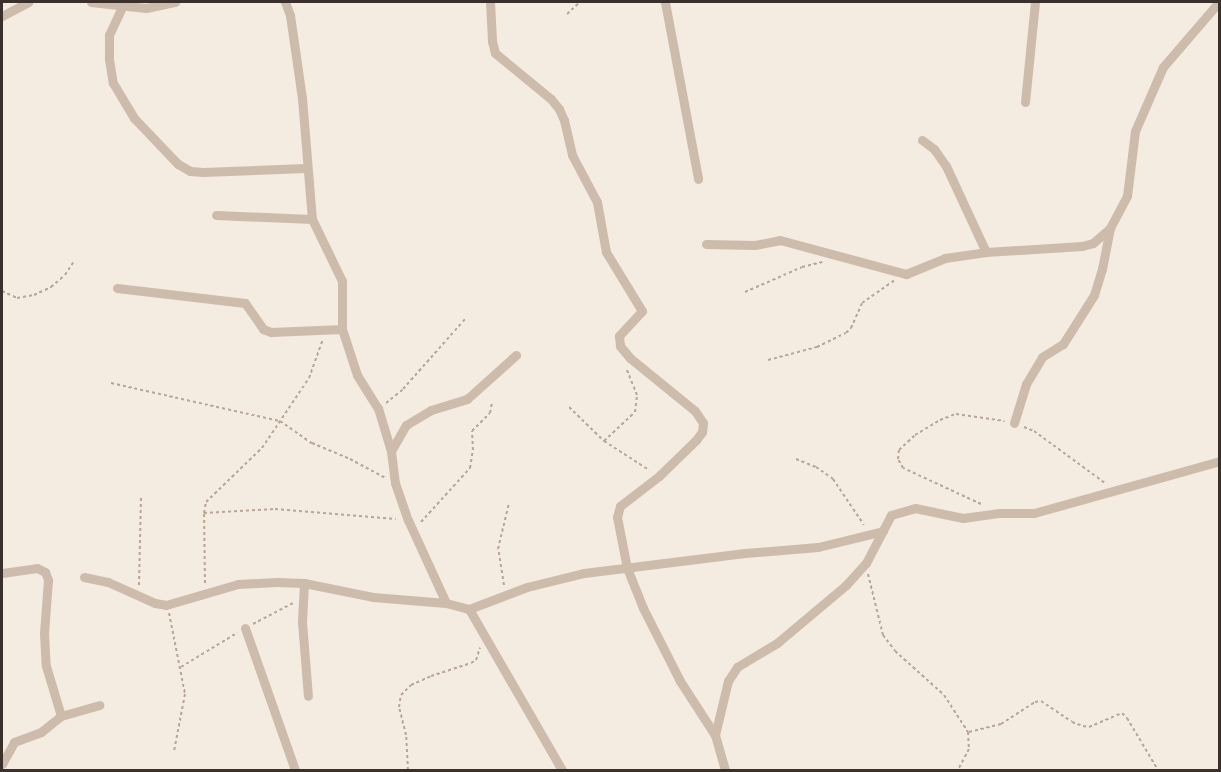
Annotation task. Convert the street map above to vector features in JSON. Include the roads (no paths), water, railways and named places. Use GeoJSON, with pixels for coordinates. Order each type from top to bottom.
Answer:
{"type":"FeatureCollection","features":[{"type":"Feature","properties":{"kind":"street"},"geometry":{"type":"LineString","coordinates":[[2,16],[28,2]]}},
{"type":"Feature","properties":{"kind":"street"},"geometry":{"type":"LineString","coordinates":[[91,2],[146,8],[175,2]]}},
{"type":"Feature","properties":{"kind":"street"},"geometry":{"type":"LineString","coordinates":[[285,2],[290,15],[302,98],[312,219],[342,281],[342,329],[357,375],[378,408],[391,451],[395,483],[412,530],[446,603]]}},
{"type":"Feature","properties":{"kind":"street"},"geometry":{"type":"LineString","coordinates":[[490,2],[492,41],[495,53],[551,99],[559,109],[564,120],[572,155],[597,202],[606,252],[642,311],[619,336],[620,346],[630,358],[695,411],[703,423],[702,432],[696,440],[659,476],[620,506],[617,517],[618,534],[627,568],[667,658],[715,735],[724,771]]}},
{"type":"Feature","properties":{"kind":"street"},"geometry":{"type":"LineString","coordinates":[[665,2],[698,179]]}},
{"type":"Feature","properties":{"kind":"street"},"geometry":{"type":"LineString","coordinates":[[1025,102],[1035,2]]}},
{"type":"Feature","properties":{"kind":"street"},"geometry":{"type":"LineString","coordinates":[[1014,423],[1026,384],[1042,357],[1063,344],[1094,295],[1110,228],[1127,196],[1135,131],[1163,67],[1219,2]]}},
{"type":"Feature","properties":{"kind":"street"},"geometry":{"type":"LineString","coordinates":[[122,7],[109,35],[109,59],[113,83],[134,118],[178,164],[190,171],[203,172],[306,168]]}},
{"type":"Feature","properties":{"kind":"street"},"geometry":{"type":"LineString","coordinates":[[922,140],[934,149],[946,166],[987,252]]}},
{"type":"Feature","properties":{"kind":"street"},"geometry":{"type":"LineString","coordinates":[[216,215],[312,219]]}},
{"type":"Feature","properties":{"kind":"street"},"geometry":{"type":"LineString","coordinates":[[706,244],[755,245],[780,240],[906,274],[945,258],[987,252],[1082,246],[1093,243],[1110,228]]}},
{"type":"Feature","properties":{"kind":"street"},"geometry":{"type":"LineString","coordinates":[[117,288],[245,303],[263,329],[271,332],[342,329]]}},
{"type":"Feature","properties":{"kind":"street"},"geometry":{"type":"LineString","coordinates":[[391,451],[406,425],[431,410],[467,399],[516,355]]}},
{"type":"Feature","properties":{"kind":"street"},"geometry":{"type":"LineString","coordinates":[[715,735],[728,681],[737,667],[777,643],[825,604],[866,563],[891,515],[915,508],[963,518],[1000,513],[1034,513],[1220,460]]}},
{"type":"Feature","properties":{"kind":"street"},"geometry":{"type":"LineString","coordinates":[[84,577],[108,582],[155,603],[166,605],[238,584],[304,583],[373,597],[446,603],[469,609],[506,594],[584,573],[744,553],[818,547],[883,531]]}},
{"type":"Feature","properties":{"kind":"street"},"geometry":{"type":"LineString","coordinates":[[2,573],[37,568],[45,572],[48,580],[44,633],[46,666],[61,716]]}},
{"type":"Feature","properties":{"kind":"street"},"geometry":{"type":"LineString","coordinates":[[304,583],[302,622],[308,696]]}},
{"type":"Feature","properties":{"kind":"street"},"geometry":{"type":"LineString","coordinates":[[469,609],[562,771]]}},
{"type":"Feature","properties":{"kind":"street"},"geometry":{"type":"LineString","coordinates":[[245,628],[295,771]]}},
{"type":"Feature","properties":{"kind":"street"},"geometry":{"type":"LineString","coordinates":[[2,764],[14,742],[41,732],[61,716],[99,705]]}}]}
